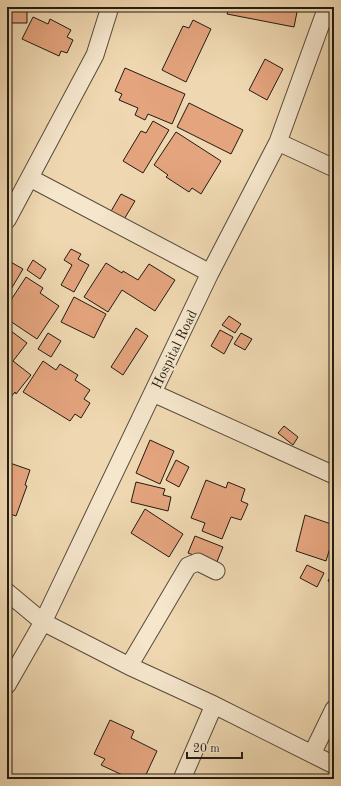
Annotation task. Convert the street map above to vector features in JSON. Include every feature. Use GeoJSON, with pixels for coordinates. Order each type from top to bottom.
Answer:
{"type":"FeatureCollection","features":[{"type":"Feature","properties":{"kind":"street"},"geometry":{"type":"LineString","coordinates":[[7,220],[95,55],[110,7]]}},
{"type":"Feature","properties":{"kind":"street","name":"Hospital Road"},"geometry":{"type":"LineString","coordinates":[[7,685],[43,622],[210,274],[278,142],[327,7]]}},
{"type":"Feature","properties":{"kind":"street"},"geometry":{"type":"LineString","coordinates":[[278,142],[334,168]]}},
{"type":"Feature","properties":{"kind":"street"},"geometry":{"type":"LineString","coordinates":[[30,178],[210,274]]}},
{"type":"Feature","properties":{"kind":"street"},"geometry":{"type":"LineString","coordinates":[[153,393],[334,475]]}},
{"type":"Feature","properties":{"kind":"street"},"geometry":{"type":"LineString","coordinates":[[130,666],[188,566],[198,562],[216,571]]}},
{"type":"Feature","properties":{"kind":"street"},"geometry":{"type":"LineString","coordinates":[[7,592],[43,622],[334,765]]}},
{"type":"Feature","properties":{"kind":"street"},"geometry":{"type":"LineString","coordinates":[[182,779],[214,705]]}},
{"type":"Feature","properties":{"kind":"street"},"geometry":{"type":"LineString","coordinates":[[312,754],[334,709]]}},
{"type":"Feature","properties":{"kind":"building"},"geometry":{"type":"Polygon","coordinates":[[[7,7],[27,7],[27,23],[7,23],[7,7]]]}},
{"type":"Feature","properties":{"kind":"building"},"geometry":{"type":"Polygon","coordinates":[[[229,7],[298,7],[294,27],[227,14],[229,7]]]}},
{"type":"Feature","properties":{"kind":"building"},"geometry":{"type":"Polygon","coordinates":[[[33,17],[48,24],[50,19],[71,30],[67,37],[73,40],[67,53],[61,51],[59,56],[22,39],[33,17]]]}},
{"type":"Feature","properties":{"kind":"building"},"geometry":{"type":"Polygon","coordinates":[[[193,20],[211,29],[186,82],[162,70],[183,26],[189,28],[193,20]]]}},
{"type":"Feature","properties":{"kind":"building"},"geometry":{"type":"Polygon","coordinates":[[[265,59],[283,69],[267,100],[249,90],[265,59]]]}},
{"type":"Feature","properties":{"kind":"building"},"geometry":{"type":"Polygon","coordinates":[[[125,68],[185,94],[172,124],[148,114],[145,120],[135,115],[138,108],[119,100],[122,94],[115,91],[125,68]]]}},
{"type":"Feature","properties":{"kind":"building"},"geometry":{"type":"Polygon","coordinates":[[[189,103],[243,130],[231,154],[177,127],[189,103]]]}},
{"type":"Feature","properties":{"kind":"building"},"geometry":{"type":"Polygon","coordinates":[[[153,121],[169,130],[143,173],[123,161],[141,131],[146,133],[153,121]]]}},
{"type":"Feature","properties":{"kind":"building"},"geometry":{"type":"Polygon","coordinates":[[[176,132],[221,161],[201,194],[192,188],[189,192],[166,177],[168,175],[154,165],[176,132]]]}},
{"type":"Feature","properties":{"kind":"building"},"geometry":{"type":"Polygon","coordinates":[[[121,194],[135,201],[123,221],[110,213],[121,194]]]}},
{"type":"Feature","properties":{"kind":"building"},"geometry":{"type":"Polygon","coordinates":[[[71,249],[81,254],[78,259],[89,265],[74,292],[61,285],[72,265],[64,260],[71,249]]]}},
{"type":"Feature","properties":{"kind":"building"},"geometry":{"type":"Polygon","coordinates":[[[7,260],[23,269],[7,296],[7,260]]]}},
{"type":"Feature","properties":{"kind":"building"},"geometry":{"type":"Polygon","coordinates":[[[33,260],[46,269],[40,279],[27,270],[33,260]]]}},
{"type":"Feature","properties":{"kind":"building"},"geometry":{"type":"Polygon","coordinates":[[[106,263],[122,273],[123,271],[138,280],[149,264],[175,280],[155,311],[122,290],[108,312],[84,297],[106,263]]]}},
{"type":"Feature","properties":{"kind":"building"},"geometry":{"type":"Polygon","coordinates":[[[26,277],[43,288],[40,293],[59,306],[37,339],[7,319],[7,306],[26,277]]]}},
{"type":"Feature","properties":{"kind":"building"},"geometry":{"type":"Polygon","coordinates":[[[74,297],[106,314],[94,338],[61,322],[74,297]]]}},
{"type":"Feature","properties":{"kind":"building"},"geometry":{"type":"Polygon","coordinates":[[[229,316],[241,324],[235,333],[222,325],[229,316]]]}},
{"type":"Feature","properties":{"kind":"building"},"geometry":{"type":"Polygon","coordinates":[[[7,328],[27,343],[13,361],[31,375],[16,394],[15,392],[10,398],[7,395],[7,328]]]}},
{"type":"Feature","properties":{"kind":"building"},"geometry":{"type":"Polygon","coordinates":[[[136,328],[148,336],[123,375],[111,367],[136,328]]]}},
{"type":"Feature","properties":{"kind":"building"},"geometry":{"type":"Polygon","coordinates":[[[220,330],[233,337],[224,354],[211,346],[220,330]]]}},
{"type":"Feature","properties":{"kind":"building"},"geometry":{"type":"Polygon","coordinates":[[[48,333],[61,341],[51,357],[38,349],[48,333]]]}},
{"type":"Feature","properties":{"kind":"building"},"geometry":{"type":"Polygon","coordinates":[[[241,333],[252,339],[245,350],[234,344],[241,333]]]}},
{"type":"Feature","properties":{"kind":"building"},"geometry":{"type":"Polygon","coordinates":[[[43,361],[56,370],[60,364],[78,375],[75,380],[90,390],[84,399],[90,403],[81,418],[75,414],[70,421],[23,392],[43,361]]]}},
{"type":"Feature","properties":{"kind":"building"},"geometry":{"type":"Polygon","coordinates":[[[284,426],[298,437],[293,445],[278,433],[284,426]]]}},
{"type":"Feature","properties":{"kind":"building"},"geometry":{"type":"Polygon","coordinates":[[[150,440],[174,451],[160,484],[136,473],[150,440]]]}},
{"type":"Feature","properties":{"kind":"building"},"geometry":{"type":"Polygon","coordinates":[[[176,460],[189,467],[179,487],[166,480],[176,460]]]}},
{"type":"Feature","properties":{"kind":"building"},"geometry":{"type":"Polygon","coordinates":[[[7,462],[30,470],[25,485],[27,486],[16,516],[7,513],[7,462]]]}},
{"type":"Feature","properties":{"kind":"building"},"geometry":{"type":"Polygon","coordinates":[[[206,480],[226,488],[228,482],[245,489],[241,501],[248,504],[241,520],[231,517],[222,539],[202,531],[205,523],[191,518],[206,480]]]}},
{"type":"Feature","properties":{"kind":"building"},"geometry":{"type":"Polygon","coordinates":[[[136,482],[165,489],[163,495],[171,497],[168,511],[131,502],[136,482]]]}},
{"type":"Feature","properties":{"kind":"building"},"geometry":{"type":"Polygon","coordinates":[[[145,509],[183,534],[169,557],[131,533],[145,509]]]}},
{"type":"Feature","properties":{"kind":"building"},"geometry":{"type":"Polygon","coordinates":[[[305,515],[334,525],[334,549],[330,548],[326,561],[296,551],[305,515]]]}},
{"type":"Feature","properties":{"kind":"building"},"geometry":{"type":"Polygon","coordinates":[[[195,536],[223,547],[216,564],[188,553],[195,536]]]}},
{"type":"Feature","properties":{"kind":"building"},"geometry":{"type":"Polygon","coordinates":[[[307,565],[324,573],[317,587],[300,578],[307,565]]]}},
{"type":"Feature","properties":{"kind":"building"},"geometry":{"type":"Polygon","coordinates":[[[334,569],[334,584],[328,581],[334,569]]]}},
{"type":"Feature","properties":{"kind":"building"},"geometry":{"type":"Polygon","coordinates":[[[110,720],[134,731],[131,738],[157,751],[144,779],[131,779],[101,765],[105,759],[94,754],[110,720]]]}}]}
